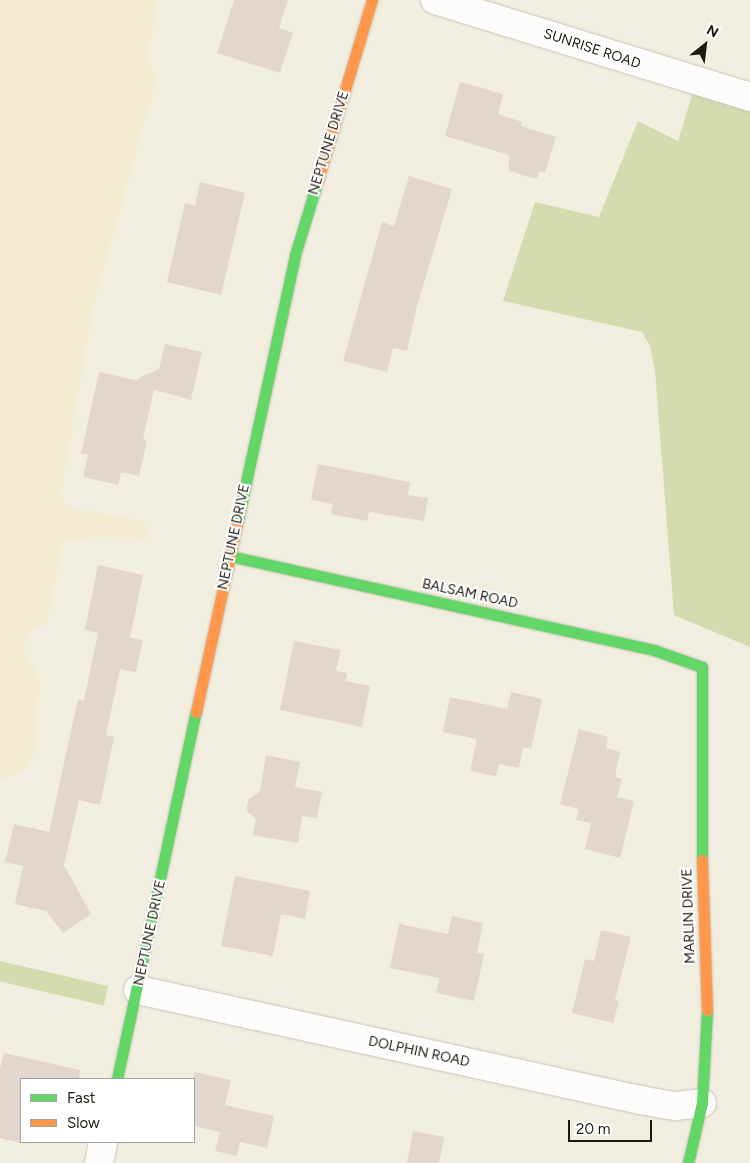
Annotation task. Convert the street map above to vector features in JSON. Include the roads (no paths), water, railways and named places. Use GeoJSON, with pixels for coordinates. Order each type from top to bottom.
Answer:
{"type":"FeatureCollection","features":[{"type":"Feature","properties":{"kind":"street","name":"NEPTUNE DRIVE"},"geometry":{"type":"LineString","coordinates":[[118,1078],[295,256],[372,0]]}},
{"type":"Feature","properties":{"kind":"street","name":"SUNRISE ROAD"},"geometry":{"type":"LineString","coordinates":[[436,0],[750,97]]}},
{"type":"Feature","properties":{"kind":"street","name":"BALSAM ROAD"},"geometry":{"type":"LineString","coordinates":[[230,556],[654,650],[702,667]]}},
{"type":"Feature","properties":{"kind":"street","name":"MARLIN DRIVE"},"geometry":{"type":"LineString","coordinates":[[688,1163],[702,1104],[708,1034],[702,882],[702,667]]}},
{"type":"Feature","properties":{"kind":"street","name":"DOLPHIN ROAD"},"geometry":{"type":"LineString","coordinates":[[138,990],[640,1100],[675,1106],[702,1104]]}},
{"type":"Feature","properties":{"kind":"street"},"geometry":{"type":"LineString","coordinates":[[99,1163],[104,1143]]}}]}
